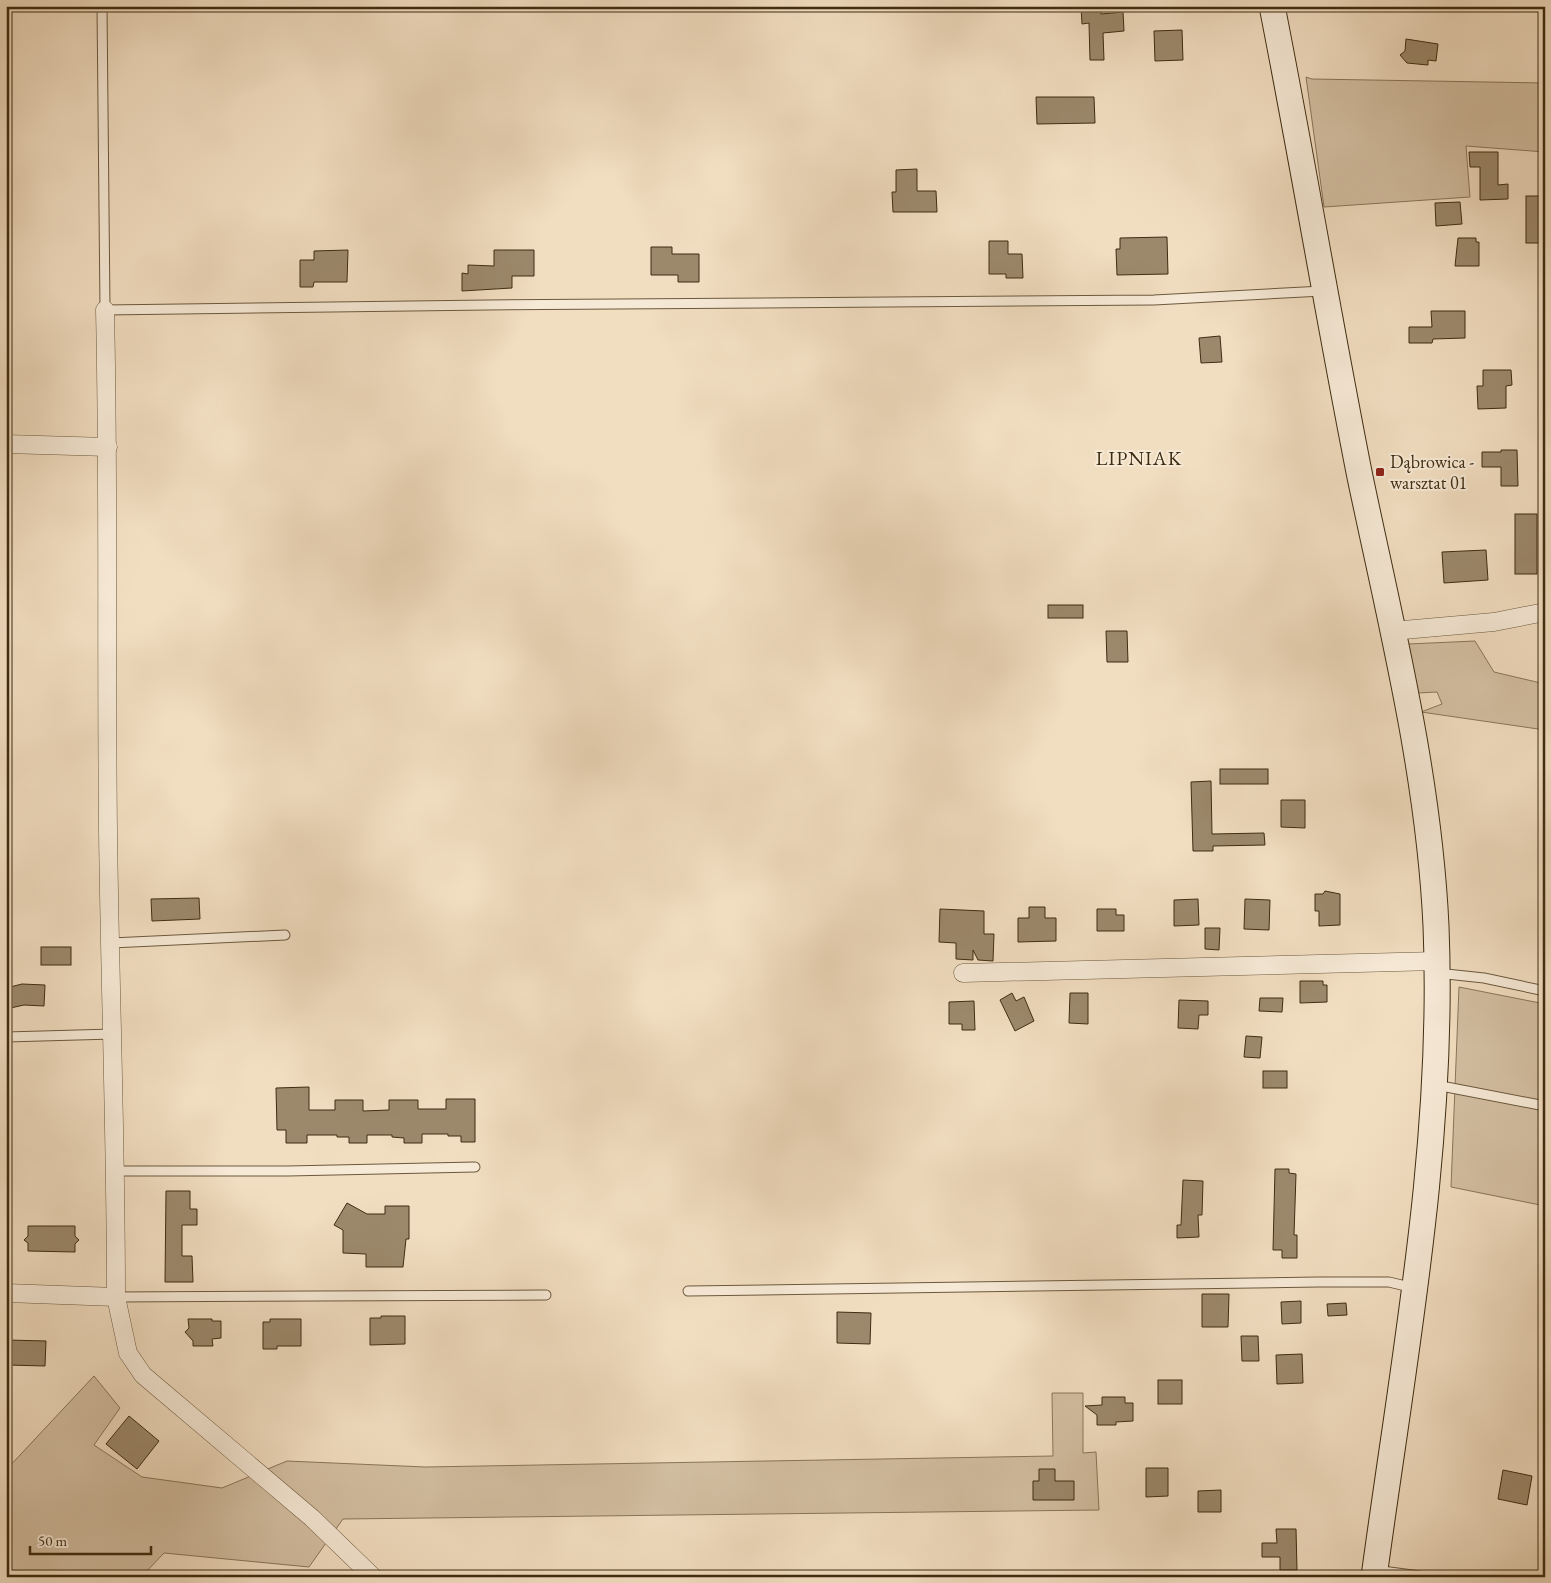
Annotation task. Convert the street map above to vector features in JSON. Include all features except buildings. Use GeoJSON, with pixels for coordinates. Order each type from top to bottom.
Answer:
{"type":"FeatureCollection","features":[{"type":"Feature","properties":{"kind":"street"},"geometry":{"type":"LineString","coordinates":[[1272,6],[1324,290],[1392,631],[1427,820],[1435,903],[1437,967],[1434,1085],[1426,1189],[1416,1288],[1375,1574]]}},
{"type":"Feature","properties":{"kind":"street"},"geometry":{"type":"LineString","coordinates":[[105,310],[108,447],[108,832],[116,1171],[116,1298],[128,1354],[143,1375],[312,1518],[373,1577]]}},
{"type":"Feature","properties":{"kind":"street"},"geometry":{"type":"LineString","coordinates":[[6,444],[108,447]]}},
{"type":"Feature","properties":{"kind":"street"},"geometry":{"type":"LineString","coordinates":[[1392,631],[1494,622],[1545,612]]}},
{"type":"Feature","properties":{"kind":"street"},"geometry":{"type":"LineString","coordinates":[[963,973],[1437,967]]}},
{"type":"Feature","properties":{"kind":"street"},"geometry":{"type":"LineString","coordinates":[[6,1293],[116,1298]]}},
{"type":"Feature","properties":{"kind":"lane"},"geometry":{"type":"LineString","coordinates":[[102,6],[105,310],[507,304],[1154,300],[1324,290]]}},
{"type":"Feature","properties":{"kind":"lane"},"geometry":{"type":"LineString","coordinates":[[111,943],[284,935]]}},
{"type":"Feature","properties":{"kind":"lane"},"geometry":{"type":"LineString","coordinates":[[1437,967],[1545,991]]}},
{"type":"Feature","properties":{"kind":"lane"},"geometry":{"type":"LineString","coordinates":[[6,1037],[113,1034]]}},
{"type":"Feature","properties":{"kind":"lane"},"geometry":{"type":"LineString","coordinates":[[1434,1085],[1545,1106]]}},
{"type":"Feature","properties":{"kind":"lane"},"geometry":{"type":"LineString","coordinates":[[116,1171],[288,1171],[475,1167]]}},
{"type":"Feature","properties":{"kind":"lane"},"geometry":{"type":"LineString","coordinates":[[688,1291],[1336,1282],[1389,1282],[1416,1288]]}},
{"type":"Feature","properties":{"kind":"lane"},"geometry":{"type":"LineString","coordinates":[[116,1298],[546,1295]]}},
{"type":"Feature","properties":{"kind":"lane"},"geometry":{"type":"LineString","coordinates":[[1375,1574],[1427,1577]]}},
{"type":"Feature","properties":{"kind":"shaded area"},"geometry":{"type":"Polygon","coordinates":[[[1306,77],[1312,79],[1545,83],[1545,152],[1466,146],[1470,197],[1324,207],[1306,77]]]}},
{"type":"Feature","properties":{"kind":"shaded area"},"geometry":{"type":"Polygon","coordinates":[[[1475,641],[1494,672],[1545,684],[1545,730],[1421,712],[1442,704],[1437,692],[1418,693],[1408,644],[1475,641]]]}},
{"type":"Feature","properties":{"kind":"shaded area"},"geometry":{"type":"Polygon","coordinates":[[[1459,987],[1545,1004],[1545,1206],[1451,1187],[1459,987]]]}},
{"type":"Feature","properties":{"kind":"shaded area"},"geometry":{"type":"Polygon","coordinates":[[[94,1376],[120,1408],[94,1445],[142,1477],[222,1488],[287,1461],[425,1467],[1053,1456],[1052,1393],[1083,1393],[1083,1453],[1096,1452],[1099,1510],[343,1519],[309,1567],[164,1553],[146,1572],[151,1577],[6,1577],[6,1470],[94,1376]]]}},
{"type":"Feature","properties":{"kind":"place","name":"Dąbrowica - warsztat 01"},"geometry":{"type":"Point","coordinates":[1380,472]}},
{"type":"Feature","properties":{"kind":"district","name":"LIPNIAK"},"geometry":{"type":"Point","coordinates":[1139,458]}}]}
